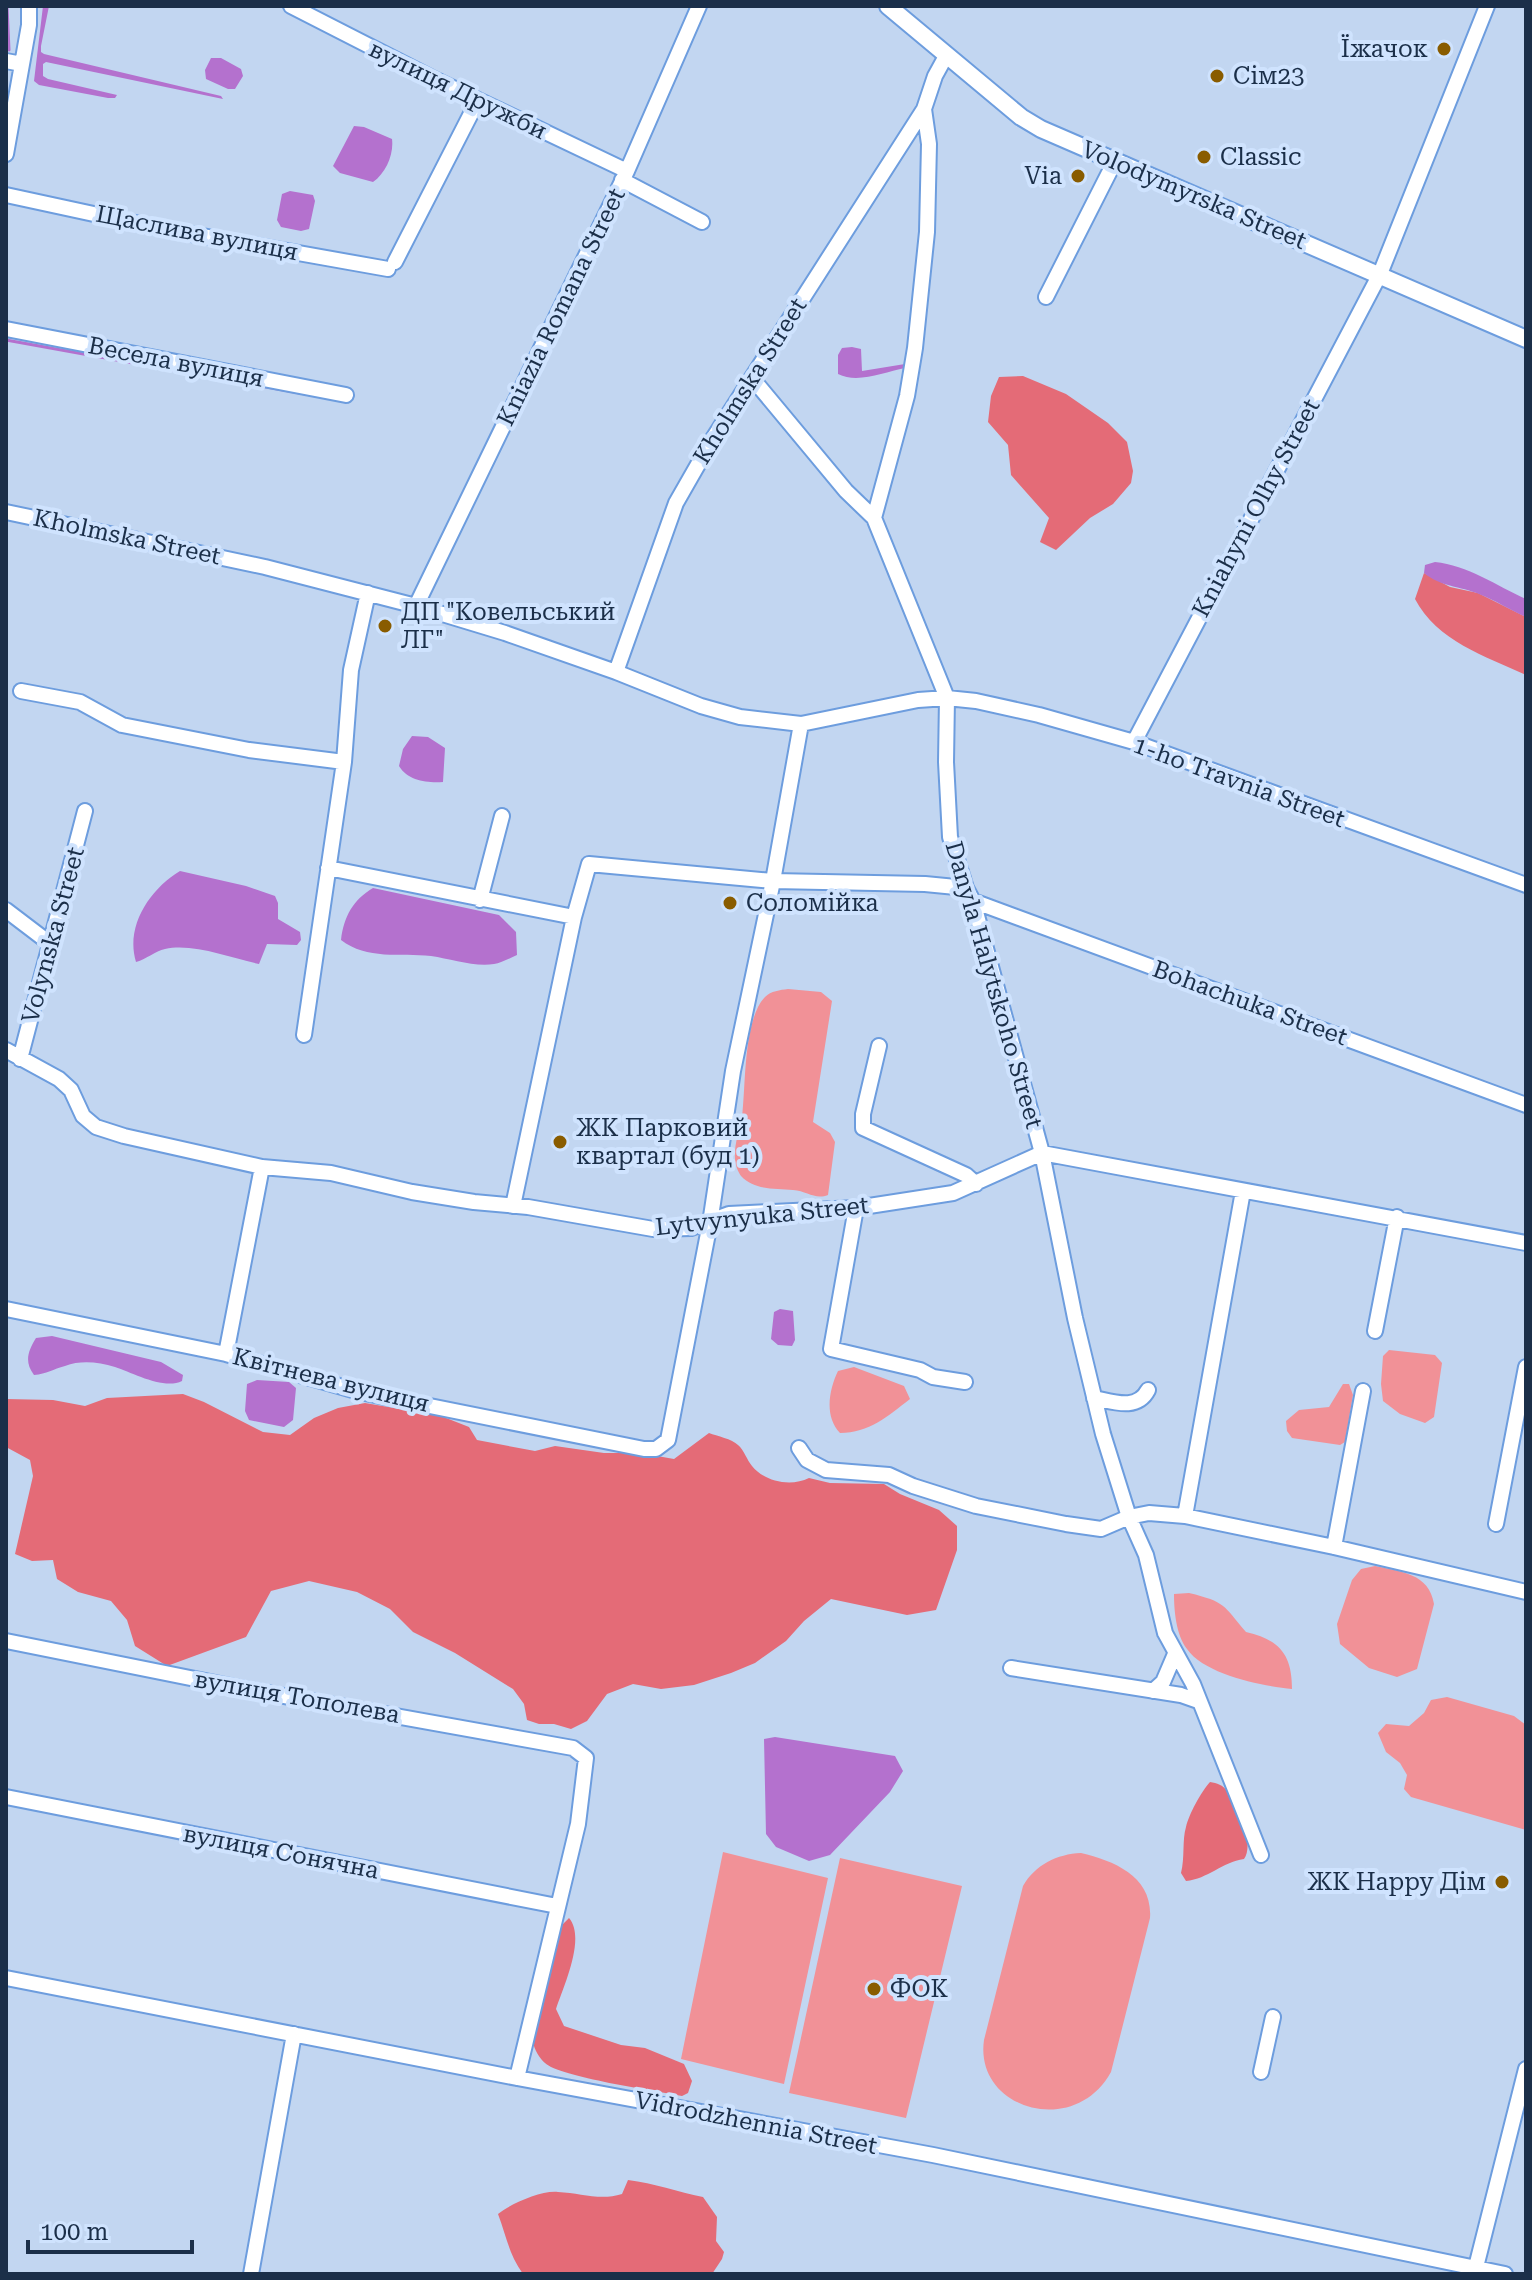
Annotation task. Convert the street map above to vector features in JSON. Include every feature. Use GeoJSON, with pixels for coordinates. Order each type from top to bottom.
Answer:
{"type":"FeatureCollection","features":[{"type":"Feature","properties":{"kind":"main road","name":"Volodymyrska Street"},"geometry":{"type":"LineString","coordinates":[[888,6],[1021,117],[1041,129],[1526,339]]}},
{"type":"Feature","properties":{"kind":"street"},"geometry":{"type":"LineString","coordinates":[[6,154],[29,25],[29,6]]}},
{"type":"Feature","properties":{"kind":"street","name":"вулиця Дружби"},"geometry":{"type":"LineString","coordinates":[[291,6],[624,176],[702,222]]}},
{"type":"Feature","properties":{"kind":"street","name":"Kniazia Romana Street"},"geometry":{"type":"LineString","coordinates":[[416,606],[624,176],[699,6]]}},
{"type":"Feature","properties":{"kind":"street","name":"Kniahyni Olhy Street"},"geometry":{"type":"LineString","coordinates":[[1134,742],[1380,274],[1487,6]]}},
{"type":"Feature","properties":{"kind":"street"},"geometry":{"type":"LineString","coordinates":[[752,378],[846,491],[874,518],[907,396],[915,348],[927,232],[929,144],[924,109],[935,76],[946,56]]}},
{"type":"Feature","properties":{"kind":"street"},"geometry":{"type":"LineString","coordinates":[[6,61],[22,64]]}},
{"type":"Feature","properties":{"kind":"street","name":"Щаслива вулиця"},"geometry":{"type":"LineString","coordinates":[[6,195],[163,229],[391,266],[478,100]]}},
{"type":"Feature","properties":{"kind":"street","name":"Kholmska Street"},"geometry":{"type":"LineString","coordinates":[[616,672],[676,503],[712,440],[924,109]]}},
{"type":"Feature","properties":{"kind":"street"},"geometry":{"type":"LineString","coordinates":[[1046,297],[1115,161]]}},
{"type":"Feature","properties":{"kind":"street","name":"Весела вулиця"},"geometry":{"type":"LineString","coordinates":[[6,329],[346,395]]}},
{"type":"Feature","properties":{"kind":"street","name":"Kholmska Street"},"geometry":{"type":"LineString","coordinates":[[6,512],[142,539],[416,606],[740,717],[801,724],[918,700],[947,698]]}},
{"type":"Feature","properties":{"kind":"street","name":"Danyla Halytskoho Street"},"geometry":{"type":"LineString","coordinates":[[874,518],[947,698],[950,837],[970,894],[1042,1153],[1094,1398],[1129,1517],[1146,1555],[1165,1633],[1193,1684],[1261,1855]]}},
{"type":"Feature","properties":{"kind":"street"},"geometry":{"type":"LineString","coordinates":[[304,1035],[344,762],[351,670],[368,593]]}},
{"type":"Feature","properties":{"kind":"street"},"geometry":{"type":"LineString","coordinates":[[21,691],[80,702],[122,725],[249,750],[344,762]]}},
{"type":"Feature","properties":{"kind":"street","name":"1-ho Travnia Street"},"geometry":{"type":"LineString","coordinates":[[947,698],[1026,712],[1134,742],[1526,885]]}},
{"type":"Feature","properties":{"kind":"street"},"geometry":{"type":"LineString","coordinates":[[710,1223],[733,1071],[773,881],[801,724]]}},
{"type":"Feature","properties":{"kind":"street","name":"Volynska Street"},"geometry":{"type":"LineString","coordinates":[[20,1059],[85,811]]}},
{"type":"Feature","properties":{"kind":"street"},"geometry":{"type":"LineString","coordinates":[[480,900],[502,816]]}},
{"type":"Feature","properties":{"kind":"street","name":"Bohachuka Street"},"geometry":{"type":"LineString","coordinates":[[574,917],[589,864],[773,881],[925,884],[970,894],[1526,1105]]}},
{"type":"Feature","properties":{"kind":"street"},"geometry":{"type":"LineString","coordinates":[[328,868],[574,917],[513,1206]]}},
{"type":"Feature","properties":{"kind":"street"},"geometry":{"type":"LineString","coordinates":[[6,910],[52,945]]}},
{"type":"Feature","properties":{"kind":"street"},"geometry":{"type":"LineString","coordinates":[[879,1046],[863,1114],[863,1128],[966,1175],[976,1184]]}},
{"type":"Feature","properties":{"kind":"street","name":"Lytvynyuka Street"},"geometry":{"type":"LineString","coordinates":[[6,1050],[59,1079],[71,1090],[83,1116],[96,1127],[124,1136],[262,1167],[331,1173],[427,1194],[653,1229],[691,1228],[729,1214],[856,1208],[953,1193],[1042,1153]]}},
{"type":"Feature","properties":{"kind":"street"},"geometry":{"type":"LineString","coordinates":[[1042,1153],[1526,1243]]}},
{"type":"Feature","properties":{"kind":"street"},"geometry":{"type":"LineString","coordinates":[[226,1354],[262,1167]]}},
{"type":"Feature","properties":{"kind":"street"},"geometry":{"type":"LineString","coordinates":[[1185,1516],[1243,1191]]}},
{"type":"Feature","properties":{"kind":"street"},"geometry":{"type":"LineString","coordinates":[[856,1208],[831,1349],[920,1370],[933,1377],[965,1382]]}},
{"type":"Feature","properties":{"kind":"street"},"geometry":{"type":"LineString","coordinates":[[1375,1331],[1397,1217]]}},
{"type":"Feature","properties":{"kind":"street","name":"Квітнева вулиця"},"geometry":{"type":"LineString","coordinates":[[6,1309],[226,1354],[360,1392],[656,1449],[668,1440],[710,1223]]}},
{"type":"Feature","properties":{"kind":"street"},"geometry":{"type":"LineString","coordinates":[[1496,1524],[1526,1367]]}},
{"type":"Feature","properties":{"kind":"street"},"geometry":{"type":"LineString","coordinates":[[1094,1398],[1135,1404],[1143,1400],[1148,1390]]}},
{"type":"Feature","properties":{"kind":"street"},"geometry":{"type":"LineString","coordinates":[[1334,1547],[1363,1391]]}},
{"type":"Feature","properties":{"kind":"street"},"geometry":{"type":"LineString","coordinates":[[799,1448],[807,1460],[826,1470],[889,1475],[976,1506],[1101,1529],[1129,1517],[1149,1513],[1185,1516],[1526,1592]]}},
{"type":"Feature","properties":{"kind":"street","name":"вулиця Тополева"},"geometry":{"type":"LineString","coordinates":[[6,1641],[250,1690],[573,1748],[586,1758],[578,1824],[557,1906]]}},
{"type":"Feature","properties":{"kind":"street"},"geometry":{"type":"LineString","coordinates":[[1153,1691],[1163,1682],[1175,1654]]}},
{"type":"Feature","properties":{"kind":"street"},"geometry":{"type":"LineString","coordinates":[[1011,1668],[1181,1695],[1198,1701]]}},
{"type":"Feature","properties":{"kind":"street","name":"вулиця Сонячна"},"geometry":{"type":"LineString","coordinates":[[6,1797],[557,1906]]}},
{"type":"Feature","properties":{"kind":"street"},"geometry":{"type":"LineString","coordinates":[[517,2078],[557,1906]]}},
{"type":"Feature","properties":{"kind":"street","name":"Vidrodzhennia Street"},"geometry":{"type":"LineString","coordinates":[[6,1978],[933,2155],[1505,2274]]}},
{"type":"Feature","properties":{"kind":"street"},"geometry":{"type":"LineString","coordinates":[[1261,2072],[1273,2017]]}},
{"type":"Feature","properties":{"kind":"street"},"geometry":{"type":"LineString","coordinates":[[251,2274],[294,2034]]}},
{"type":"Feature","properties":{"kind":"street"},"geometry":{"type":"LineString","coordinates":[[1476,2267],[1526,2069]]}},
{"type":"Feature","properties":{"kind":"shaded area"},"geometry":{"type":"Polygon","coordinates":[[[43,6],[49,6],[41,46],[44,54],[221,96],[223,99],[46,62],[43,64],[43,76],[48,79],[117,95],[108,98],[39,85],[34,81],[43,6]]]}},
{"type":"Feature","properties":{"kind":"shaded area"},"geometry":{"type":"Polygon","coordinates":[[[211,58],[221,58],[241,69],[243,76],[235,89],[206,79],[205,70],[211,58]]]}},
{"type":"Feature","properties":{"kind":"shaded area"},"geometry":{"type":"Polygon","coordinates":[[[354,126],[392,139],[388,163],[373,182],[340,173],[333,166],[354,126]]]}},
{"type":"Feature","properties":{"kind":"shaded area"},"geometry":{"type":"Polygon","coordinates":[[[290,191],[313,195],[315,201],[309,229],[301,231],[281,227],[277,220],[282,194],[290,191]]]}},
{"type":"Feature","properties":{"kind":"shaded area"},"geometry":{"type":"Polygon","coordinates":[[[842,348],[861,349],[862,371],[905,364],[905,368],[862,378],[838,374],[838,355],[842,348]]]}},
{"type":"Feature","properties":{"kind":"shaded area"},"geometry":{"type":"Polygon","coordinates":[[[1023,376],[1066,394],[1108,423],[1127,442],[1133,471],[1131,483],[1113,504],[1090,518],[1056,550],[1040,542],[1049,518],[1011,475],[1008,445],[988,422],[991,396],[999,377],[1023,376]]]}},
{"type":"Feature","properties":{"kind":"shaded area"},"geometry":{"type":"Polygon","coordinates":[[[1435,562],[1470,572],[1526,599],[1526,617],[1485,596],[1430,578],[1424,573],[1425,565],[1435,562]]]}},
{"type":"Feature","properties":{"kind":"shaded area"},"geometry":{"type":"Polygon","coordinates":[[[1424,573],[1450,587],[1478,593],[1526,617],[1526,675],[1463,646],[1424,614],[1415,599],[1424,573]]]}},
{"type":"Feature","properties":{"kind":"shaded area"},"geometry":{"type":"Polygon","coordinates":[[[412,736],[428,737],[445,748],[443,782],[418,780],[407,775],[399,766],[403,749],[412,736]]]}},
{"type":"Feature","properties":{"kind":"shaded area"},"geometry":{"type":"Polygon","coordinates":[[[180,871],[275,896],[278,919],[300,932],[301,940],[297,945],[267,944],[259,964],[188,948],[161,950],[136,962],[134,935],[137,922],[150,898],[180,871]]]}},
{"type":"Feature","properties":{"kind":"shaded area"},"geometry":{"type":"Polygon","coordinates":[[[373,888],[499,915],[516,932],[517,955],[486,965],[431,956],[373,953],[351,946],[341,940],[344,923],[355,903],[373,888]]]}},
{"type":"Feature","properties":{"kind":"shaded area"},"geometry":{"type":"Polygon","coordinates":[[[788,989],[821,992],[832,1001],[813,1122],[830,1133],[835,1142],[828,1195],[823,1196],[753,1184],[741,1176],[735,1161],[753,1021],[765,997],[788,989]]]}},
{"type":"Feature","properties":{"kind":"shaded area"},"geometry":{"type":"Polygon","coordinates":[[[780,1309],[793,1311],[795,1340],[792,1346],[778,1345],[771,1339],[774,1312],[780,1309]]]}},
{"type":"Feature","properties":{"kind":"shaded area"},"geometry":{"type":"Polygon","coordinates":[[[52,1336],[161,1362],[183,1375],[182,1381],[158,1382],[90,1362],[34,1375],[28,1361],[31,1347],[36,1338],[52,1336]]]}},
{"type":"Feature","properties":{"kind":"shaded area"},"geometry":{"type":"Polygon","coordinates":[[[1389,1350],[1435,1355],[1442,1363],[1434,1417],[1425,1423],[1400,1414],[1383,1401],[1383,1356],[1389,1350]]]}},
{"type":"Feature","properties":{"kind":"shaded area"},"geometry":{"type":"Polygon","coordinates":[[[854,1367],[904,1386],[910,1399],[869,1427],[840,1433],[832,1419],[830,1394],[838,1371],[854,1367]]]}},
{"type":"Feature","properties":{"kind":"shaded area"},"geometry":{"type":"Polygon","coordinates":[[[257,1380],[289,1382],[296,1388],[293,1420],[284,1427],[249,1420],[245,1411],[247,1384],[257,1380]]]}},
{"type":"Feature","properties":{"kind":"shaded area"},"geometry":{"type":"Polygon","coordinates":[[[1343,1384],[1349,1384],[1353,1395],[1345,1442],[1340,1445],[1292,1438],[1286,1421],[1299,1410],[1329,1407],[1343,1384]]]}},
{"type":"Feature","properties":{"kind":"shaded area"},"geometry":{"type":"Polygon","coordinates":[[[183,1394],[263,1432],[290,1435],[314,1418],[338,1408],[365,1403],[441,1416],[469,1427],[477,1440],[535,1451],[555,1446],[674,1459],[709,1433],[735,1443],[757,1471],[771,1479],[794,1482],[809,1478],[830,1483],[884,1484],[939,1510],[957,1526],[957,1550],[936,1610],[907,1615],[831,1599],[786,1641],[755,1663],[694,1685],[661,1689],[633,1684],[607,1694],[587,1721],[571,1729],[527,1720],[524,1704],[513,1689],[455,1653],[413,1632],[390,1609],[357,1592],[309,1581],[271,1591],[246,1637],[167,1666],[135,1646],[127,1620],[111,1601],[78,1592],[57,1579],[53,1560],[32,1561],[15,1554],[33,1476],[30,1460],[6,1447],[6,1399],[53,1400],[85,1406],[107,1398],[183,1394]]]}},
{"type":"Feature","properties":{"kind":"shaded area"},"geometry":{"type":"Polygon","coordinates":[[[1375,1566],[1404,1572],[1420,1580],[1431,1594],[1434,1604],[1417,1669],[1397,1677],[1369,1668],[1340,1644],[1337,1624],[1352,1580],[1361,1569],[1375,1566]]]}},
{"type":"Feature","properties":{"kind":"shaded area"},"geometry":{"type":"Polygon","coordinates":[[[1189,1593],[1217,1602],[1246,1632],[1268,1640],[1282,1651],[1290,1667],[1292,1689],[1235,1678],[1195,1658],[1183,1643],[1175,1615],[1174,1594],[1189,1593]]]}},
{"type":"Feature","properties":{"kind":"shaded area"},"geometry":{"type":"Polygon","coordinates":[[[1447,1697],[1514,1716],[1526,1725],[1526,1830],[1411,1797],[1404,1789],[1407,1775],[1400,1763],[1386,1752],[1378,1733],[1386,1724],[1409,1726],[1424,1713],[1431,1700],[1447,1697]]]}},
{"type":"Feature","properties":{"kind":"shaded area"},"geometry":{"type":"Polygon","coordinates":[[[775,1737],[895,1756],[903,1771],[890,1792],[830,1855],[809,1861],[776,1847],[766,1834],[764,1739],[775,1737]]]}},
{"type":"Feature","properties":{"kind":"shaded area"},"geometry":{"type":"Polygon","coordinates":[[[1210,1782],[1224,1787],[1236,1805],[1244,1825],[1247,1852],[1244,1859],[1186,1881],[1181,1873],[1186,1827],[1196,1803],[1210,1782]]]}},
{"type":"Feature","properties":{"kind":"shaded area"},"geometry":{"type":"Polygon","coordinates":[[[723,1852],[828,1878],[784,2084],[681,2059],[723,1852]]]}},
{"type":"Feature","properties":{"kind":"shaded area"},"geometry":{"type":"Polygon","coordinates":[[[1081,1853],[1119,1866],[1129,1873],[1145,1892],[1150,1918],[1111,2072],[1095,2093],[1074,2105],[1052,2110],[1030,2107],[1010,2098],[994,2084],[985,2064],[984,2040],[1023,1886],[1034,1872],[1048,1862],[1081,1853]]]}},
{"type":"Feature","properties":{"kind":"shaded area","name":"ФОК"},"geometry":{"type":"Polygon","coordinates":[[[840,1858],[962,1886],[906,2118],[789,2093],[840,1858]]]}},
{"type":"Feature","properties":{"kind":"shaded area"},"geometry":{"type":"Polygon","coordinates":[[[569,1918],[574,1927],[574,1949],[556,2009],[564,2026],[621,2045],[645,2048],[684,2064],[692,2081],[688,2093],[682,2096],[588,2078],[554,2068],[539,2056],[533,2042],[533,2032],[539,2002],[559,1928],[569,1918]]]}},
{"type":"Feature","properties":{"kind":"shaded area"},"geometry":{"type":"Polygon","coordinates":[[[628,2180],[703,2197],[717,2217],[716,2241],[724,2252],[712,2274],[523,2274],[511,2252],[498,2214],[518,2202],[544,2193],[598,2197],[622,2194],[628,2180]]]}},
{"type":"Feature","properties":{"kind":"waterway"},"geometry":{"type":"LineString","coordinates":[[7,6],[9,50]]}},
{"type":"Feature","properties":{"kind":"waterway"},"geometry":{"type":"LineString","coordinates":[[6,340],[327,398]]}},
{"type":"Feature","properties":{"kind":"place","name":"Їжачок"},"geometry":{"type":"Point","coordinates":[1444,49]}},
{"type":"Feature","properties":{"kind":"place","name":"Сім23"},"geometry":{"type":"Point","coordinates":[1217,76]}},
{"type":"Feature","properties":{"kind":"place","name":"Classic"},"geometry":{"type":"Point","coordinates":[1204,157]}},
{"type":"Feature","properties":{"kind":"place","name":"Via"},"geometry":{"type":"Point","coordinates":[1078,176]}},
{"type":"Feature","properties":{"kind":"place","name":"ДП \"Ковельський ЛГ\""},"geometry":{"type":"Point","coordinates":[385,626]}},
{"type":"Feature","properties":{"kind":"place","name":"Соломійка"},"geometry":{"type":"Point","coordinates":[730,903]}},
{"type":"Feature","properties":{"kind":"place","name":"ЖК Парковий квартал (буд 1)"},"geometry":{"type":"Point","coordinates":[560,1142]}},
{"type":"Feature","properties":{"kind":"place","name":"ЖК Happy Дім"},"geometry":{"type":"Point","coordinates":[1502,1882]}},
{"type":"Feature","properties":{"kind":"place","name":"ФОК"},"geometry":{"type":"Point","coordinates":[874,1989]}}]}
